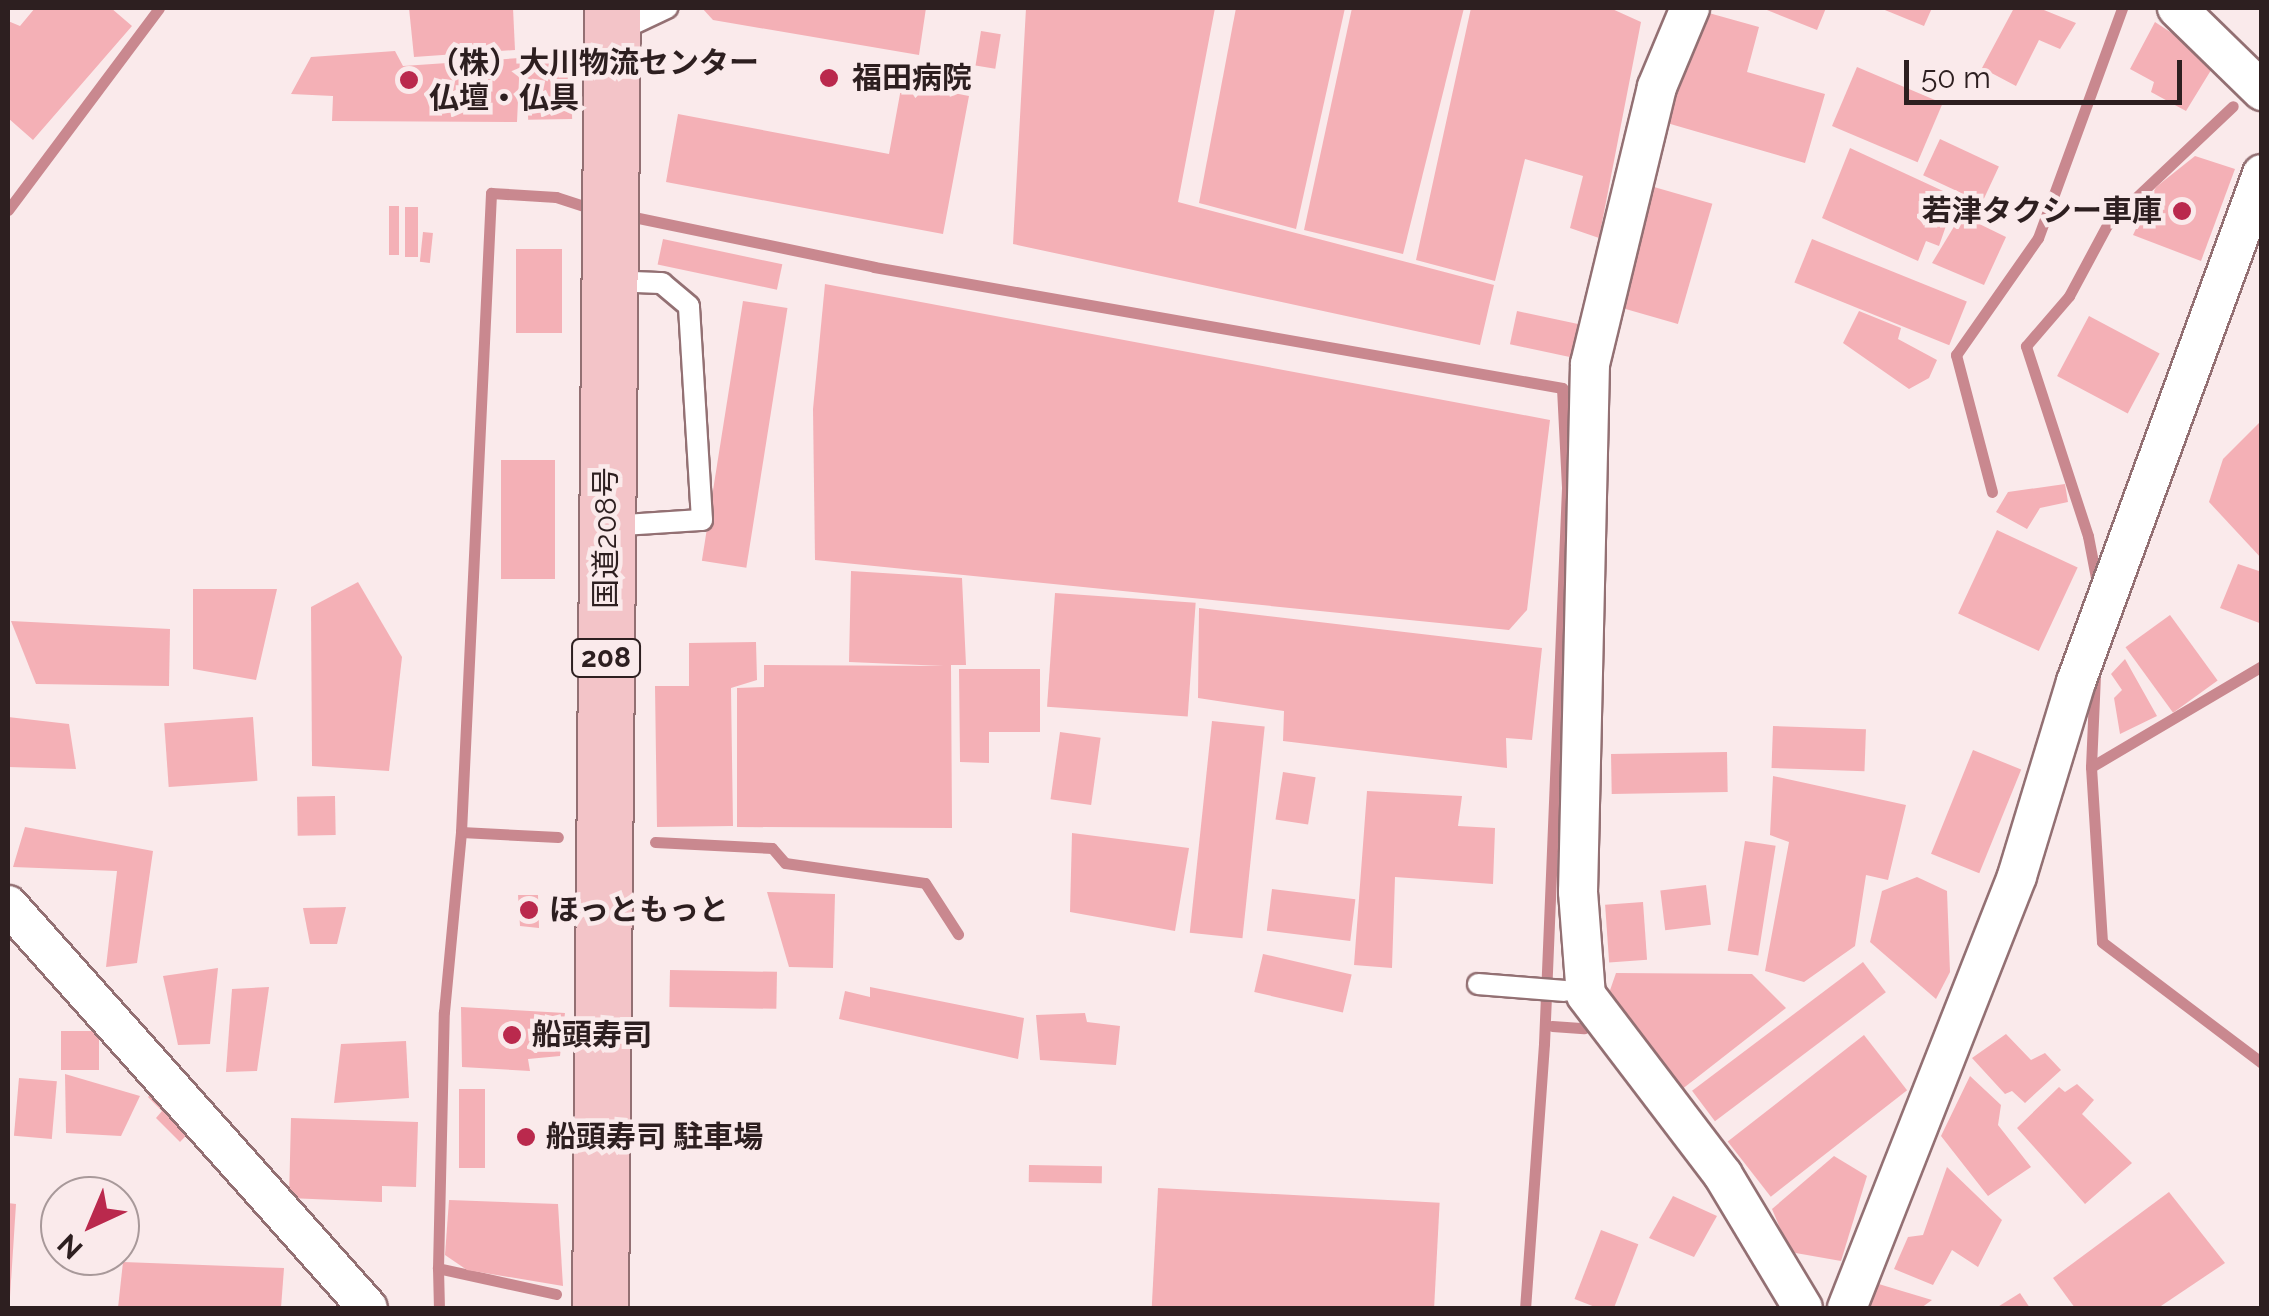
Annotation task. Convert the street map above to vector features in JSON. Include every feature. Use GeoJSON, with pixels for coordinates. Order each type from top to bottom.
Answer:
{"type":"FeatureCollection","features":[{"type":"Feature","properties":{"kind":"highway","name":"国道208号"},"geometry":{"type":"LineString","coordinates":[[600,1308],[611,21]]}},
{"type":"Feature","properties":{"kind":"street"},"geometry":{"type":"LineString","coordinates":[[1690,8],[1657,87],[1590,364],[1578,892],[1586,995],[1723,1175],[1803,1308]]}},
{"type":"Feature","properties":{"kind":"street"},"geometry":{"type":"LineString","coordinates":[[2178,8],[2262,92]]}},
{"type":"Feature","properties":{"kind":"street"},"geometry":{"type":"LineString","coordinates":[[1847,1308],[2017,876],[2076,682],[2262,174]]}},
{"type":"Feature","properties":{"kind":"street"},"geometry":{"type":"LineString","coordinates":[[8,905],[368,1308]]}},
{"type":"Feature","properties":{"kind":"lane"},"geometry":{"type":"LineString","coordinates":[[611,21],[667,8]]}},
{"type":"Feature","properties":{"kind":"lane"},"geometry":{"type":"LineString","coordinates":[[606,526],[702,520],[689,306],[662,283],[608,281]]}},
{"type":"Feature","properties":{"kind":"lane"},"geometry":{"type":"LineString","coordinates":[[1478,984],[1565,991]]}},
{"type":"Feature","properties":{"kind":"building"},"geometry":{"type":"Polygon","coordinates":[[[35,8],[111,8],[132,26],[33,140],[8,118],[8,21],[20,26],[35,8]]]}},
{"type":"Feature","properties":{"kind":"building"},"geometry":{"type":"Polygon","coordinates":[[[409,8],[513,8],[515,50],[414,57],[409,8]]]}},
{"type":"Feature","properties":{"kind":"building"},"geometry":{"type":"Polygon","coordinates":[[[702,8],[926,8],[919,55],[713,20],[702,8]]]}},
{"type":"Feature","properties":{"kind":"building"},"geometry":{"type":"Polygon","coordinates":[[[1026,8],[1215,8],[1178,202],[1494,285],[1480,345],[1013,244],[1026,8]]]}},
{"type":"Feature","properties":{"kind":"building"},"geometry":{"type":"Polygon","coordinates":[[[1236,8],[1345,8],[1296,229],[1199,203],[1236,8]]]}},
{"type":"Feature","properties":{"kind":"building"},"geometry":{"type":"Polygon","coordinates":[[[1352,8],[1464,8],[1403,254],[1304,230],[1352,8]]]}},
{"type":"Feature","properties":{"kind":"building"},"geometry":{"type":"Polygon","coordinates":[[[1471,8],[1610,8],[1641,22],[1599,238],[1570,228],[1583,176],[1525,159],[1495,281],[1416,260],[1471,8]]]}},
{"type":"Feature","properties":{"kind":"building"},"geometry":{"type":"Polygon","coordinates":[[[1762,8],[1826,8],[1817,30],[1762,8]]]}},
{"type":"Feature","properties":{"kind":"building"},"geometry":{"type":"Polygon","coordinates":[[[1880,8],[1932,8],[1924,26],[1880,8]]]}},
{"type":"Feature","properties":{"kind":"building"},"geometry":{"type":"Polygon","coordinates":[[[2014,8],[2039,8],[2076,23],[2060,49],[2039,40],[2016,86],[1982,68],[2014,8]]]}},
{"type":"Feature","properties":{"kind":"building"},"geometry":{"type":"Polygon","coordinates":[[[1698,10],[1759,27],[1747,72],[1825,94],[1805,163],[1667,123],[1698,10]]]}},
{"type":"Feature","properties":{"kind":"building"},"geometry":{"type":"Polygon","coordinates":[[[2155,22],[2216,62],[2186,111],[2151,92],[2154,82],[2130,69],[2155,22]]]}},
{"type":"Feature","properties":{"kind":"building"},"geometry":{"type":"Polygon","coordinates":[[[981,31],[1001,34],[995,69],[976,66],[981,31]]]}},
{"type":"Feature","properties":{"kind":"building","name":"（株）大川物流センター 仏壇・仏具"},"geometry":{"type":"Polygon","coordinates":[[[395,51],[403,66],[520,58],[517,122],[332,121],[333,96],[291,94],[311,57],[395,51]]]}},
{"type":"Feature","properties":{"kind":"building"},"geometry":{"type":"Polygon","coordinates":[[[571,54],[572,119],[528,120],[527,55],[571,54]]]}},
{"type":"Feature","properties":{"kind":"building"},"geometry":{"type":"Polygon","coordinates":[[[1857,67],[1943,103],[1918,162],[1832,126],[1857,67]]]}},
{"type":"Feature","properties":{"kind":"building"},"geometry":{"type":"Polygon","coordinates":[[[902,83],[969,96],[943,234],[666,182],[678,114],[889,154],[902,83]]]}},
{"type":"Feature","properties":{"kind":"building"},"geometry":{"type":"Polygon","coordinates":[[[1940,139],[1999,166],[1982,203],[1923,175],[1940,139]]]}},
{"type":"Feature","properties":{"kind":"building"},"geometry":{"type":"Polygon","coordinates":[[[1850,148],[1956,197],[1939,246],[1926,241],[1918,261],[1822,218],[1850,148]]]}},
{"type":"Feature","properties":{"kind":"building","name":"若津タクシー車庫"},"geometry":{"type":"Polygon","coordinates":[[[2195,156],[2235,169],[2201,261],[2133,235],[2156,187],[2195,156]]]}},
{"type":"Feature","properties":{"kind":"building"},"geometry":{"type":"Polygon","coordinates":[[[1647,185],[1712,204],[1678,324],[1613,305],[1647,185]]]}},
{"type":"Feature","properties":{"kind":"building"},"geometry":{"type":"Polygon","coordinates":[[[389,206],[399,206],[399,255],[389,255],[389,206]]]}},
{"type":"Feature","properties":{"kind":"building"},"geometry":{"type":"Polygon","coordinates":[[[405,207],[418,207],[418,257],[405,257],[405,207]]]}},
{"type":"Feature","properties":{"kind":"building"},"geometry":{"type":"Polygon","coordinates":[[[1961,215],[2006,237],[1984,285],[1932,263],[1961,215]]]}},
{"type":"Feature","properties":{"kind":"building"},"geometry":{"type":"Polygon","coordinates":[[[423,232],[433,233],[430,263],[420,262],[423,232]]]}},
{"type":"Feature","properties":{"kind":"building"},"geometry":{"type":"Polygon","coordinates":[[[663,239],[782,264],[777,290],[658,264],[663,239]]]}},
{"type":"Feature","properties":{"kind":"building"},"geometry":{"type":"Polygon","coordinates":[[[1812,239],[1967,302],[1949,345],[1794,283],[1812,239]]]}},
{"type":"Feature","properties":{"kind":"building"},"geometry":{"type":"Polygon","coordinates":[[[516,249],[562,249],[562,333],[516,333],[516,249]]]}},
{"type":"Feature","properties":{"kind":"building"},"geometry":{"type":"Polygon","coordinates":[[[825,284],[1550,420],[1527,610],[1509,630],[815,560],[813,409],[825,284]]]}},
{"type":"Feature","properties":{"kind":"building"},"geometry":{"type":"Polygon","coordinates":[[[743,301],[787,308],[746,568],[702,561],[743,301]]]}},
{"type":"Feature","properties":{"kind":"building"},"geometry":{"type":"Polygon","coordinates":[[[1517,311],[1587,326],[1580,359],[1510,344],[1517,311]]]}},
{"type":"Feature","properties":{"kind":"building"},"geometry":{"type":"Polygon","coordinates":[[[1859,311],[1901,328],[1898,339],[1937,360],[1929,378],[1909,389],[1843,343],[1859,311]]]}},
{"type":"Feature","properties":{"kind":"building"},"geometry":{"type":"Polygon","coordinates":[[[2089,316],[2160,354],[2128,414],[2057,376],[2089,316]]]}},
{"type":"Feature","properties":{"kind":"building"},"geometry":{"type":"Polygon","coordinates":[[[2262,420],[2262,559],[2209,502],[2223,459],[2262,420]]]}},
{"type":"Feature","properties":{"kind":"building"},"geometry":{"type":"Polygon","coordinates":[[[501,460],[555,460],[555,579],[501,579],[501,460]]]}},
{"type":"Feature","properties":{"kind":"building"},"geometry":{"type":"Polygon","coordinates":[[[2065,484],[2068,502],[2040,508],[2027,529],[1996,512],[2008,492],[2065,484]]]}},
{"type":"Feature","properties":{"kind":"building"},"geometry":{"type":"Polygon","coordinates":[[[1997,530],[2078,568],[2039,651],[1958,613],[1997,530]]]}},
{"type":"Feature","properties":{"kind":"building"},"geometry":{"type":"Polygon","coordinates":[[[2238,564],[2262,572],[2262,624],[2220,608],[2238,564]]]}},
{"type":"Feature","properties":{"kind":"building"},"geometry":{"type":"Polygon","coordinates":[[[851,571],[962,578],[966,665],[951,665],[952,828],[737,827],[737,688],[764,687],[764,665],[944,666],[849,662],[851,571]]]}},
{"type":"Feature","properties":{"kind":"building"},"geometry":{"type":"Polygon","coordinates":[[[358,582],[402,657],[389,771],[312,766],[311,607],[358,582]]]}},
{"type":"Feature","properties":{"kind":"building"},"geometry":{"type":"Polygon","coordinates":[[[193,589],[277,589],[256,680],[193,669],[193,589]]]}},
{"type":"Feature","properties":{"kind":"building"},"geometry":{"type":"Polygon","coordinates":[[[1055,593],[1196,603],[1188,717],[1047,707],[1055,593]]]}},
{"type":"Feature","properties":{"kind":"building"},"geometry":{"type":"Polygon","coordinates":[[[1199,608],[1542,648],[1532,740],[1506,738],[1507,768],[1283,741],[1284,711],[1198,698],[1199,608]]]}},
{"type":"Feature","properties":{"kind":"building"},"geometry":{"type":"Polygon","coordinates":[[[2170,615],[2218,681],[2173,713],[2126,647],[2170,615]]]}},
{"type":"Feature","properties":{"kind":"building"},"geometry":{"type":"Polygon","coordinates":[[[11,621],[170,629],[169,686],[36,684],[11,621]]]}},
{"type":"Feature","properties":{"kind":"building"},"geometry":{"type":"Polygon","coordinates":[[[756,642],[757,680],[731,688],[733,826],[657,827],[655,686],[689,686],[689,643],[756,642]]]}},
{"type":"Feature","properties":{"kind":"building"},"geometry":{"type":"Polygon","coordinates":[[[2125,659],[2157,716],[2120,734],[2114,698],[2122,690],[2111,674],[2125,659]]]}},
{"type":"Feature","properties":{"kind":"building"},"geometry":{"type":"Polygon","coordinates":[[[959,669],[1040,669],[1040,732],[989,732],[989,763],[960,762],[959,669]]]}},
{"type":"Feature","properties":{"kind":"building"},"geometry":{"type":"Polygon","coordinates":[[[8,717],[69,724],[76,769],[8,767],[8,717]]]}},
{"type":"Feature","properties":{"kind":"building"},"geometry":{"type":"Polygon","coordinates":[[[253,717],[257,781],[169,787],[164,723],[253,717]]]}},
{"type":"Feature","properties":{"kind":"building"},"geometry":{"type":"Polygon","coordinates":[[[1212,721],[1265,727],[1242,938],[1190,933],[1212,721]]]}},
{"type":"Feature","properties":{"kind":"building"},"geometry":{"type":"Polygon","coordinates":[[[1773,726],[1866,729],[1864,771],[1772,768],[1773,726]]]}},
{"type":"Feature","properties":{"kind":"building"},"geometry":{"type":"Polygon","coordinates":[[[1060,732],[1101,738],[1091,805],[1051,799],[1060,732]]]}},
{"type":"Feature","properties":{"kind":"building"},"geometry":{"type":"Polygon","coordinates":[[[1973,750],[2021,769],[1979,873],[1931,854],[1973,750]]]}},
{"type":"Feature","properties":{"kind":"building"},"geometry":{"type":"Polygon","coordinates":[[[1727,752],[1728,792],[1612,794],[1611,754],[1727,752]]]}},
{"type":"Feature","properties":{"kind":"building"},"geometry":{"type":"Polygon","coordinates":[[[1283,772],[1316,777],[1308,825],[1275,819],[1283,772]]]}},
{"type":"Feature","properties":{"kind":"building"},"geometry":{"type":"Polygon","coordinates":[[[1773,776],[1906,805],[1888,880],[1866,875],[1855,946],[1804,982],[1765,971],[1789,842],[1770,835],[1773,776]]]}},
{"type":"Feature","properties":{"kind":"building"},"geometry":{"type":"Polygon","coordinates":[[[1367,791],[1462,796],[1458,826],[1495,828],[1493,884],[1395,877],[1392,968],[1354,965],[1367,791]]]}},
{"type":"Feature","properties":{"kind":"building"},"geometry":{"type":"Polygon","coordinates":[[[335,796],[336,835],[298,836],[297,797],[335,796]]]}},
{"type":"Feature","properties":{"kind":"building"},"geometry":{"type":"Polygon","coordinates":[[[25,827],[153,851],[137,963],[106,967],[117,871],[13,867],[25,827]]]}},
{"type":"Feature","properties":{"kind":"building"},"geometry":{"type":"Polygon","coordinates":[[[1072,833],[1189,848],[1175,931],[1070,912],[1072,833]]]}},
{"type":"Feature","properties":{"kind":"building"},"geometry":{"type":"Polygon","coordinates":[[[1745,841],[1776,846],[1758,955],[1728,951],[1745,841]]]}},
{"type":"Feature","properties":{"kind":"building"},"geometry":{"type":"Polygon","coordinates":[[[1917,877],[1947,891],[1950,972],[1936,999],[1870,942],[1882,891],[1917,877]]]}},
{"type":"Feature","properties":{"kind":"building"},"geometry":{"type":"Polygon","coordinates":[[[1706,885],[1711,925],[1665,930],[1660,891],[1706,885]]]}},
{"type":"Feature","properties":{"kind":"building"},"geometry":{"type":"Polygon","coordinates":[[[1272,889],[1355,899],[1350,941],[1267,931],[1272,889]]]}},
{"type":"Feature","properties":{"kind":"building"},"geometry":{"type":"Polygon","coordinates":[[[767,892],[835,894],[833,968],[789,967],[767,892]]]}},
{"type":"Feature","properties":{"kind":"building","name":"ほっともっと"},"geometry":{"type":"Polygon","coordinates":[[[518,895],[538,895],[539,928],[520,926],[518,895]]]}},
{"type":"Feature","properties":{"kind":"building"},"geometry":{"type":"Polygon","coordinates":[[[1643,902],[1647,960],[1609,963],[1605,905],[1643,902]]]}},
{"type":"Feature","properties":{"kind":"building"},"geometry":{"type":"Polygon","coordinates":[[[346,907],[337,944],[310,944],[303,908],[346,907]]]}},
{"type":"Feature","properties":{"kind":"building"},"geometry":{"type":"Polygon","coordinates":[[[1263,954],[1352,974],[1343,1012],[1254,992],[1263,954]]]}},
{"type":"Feature","properties":{"kind":"building"},"geometry":{"type":"Polygon","coordinates":[[[1863,962],[1886,992],[1715,1121],[1692,1091],[1863,962]]]}},
{"type":"Feature","properties":{"kind":"building"},"geometry":{"type":"Polygon","coordinates":[[[218,968],[210,1044],[178,1045],[163,976],[218,968]]]}},
{"type":"Feature","properties":{"kind":"building"},"geometry":{"type":"Polygon","coordinates":[[[670,970],[777,972],[776,1009],[669,1007],[670,970]]]}},
{"type":"Feature","properties":{"kind":"building"},"geometry":{"type":"Polygon","coordinates":[[[1616,973],[1752,974],[1786,1008],[1681,1090],[1608,996],[1616,973]]]}},
{"type":"Feature","properties":{"kind":"building"},"geometry":{"type":"Polygon","coordinates":[[[269,987],[257,1071],[226,1072],[232,989],[269,987]]]}},
{"type":"Feature","properties":{"kind":"building"},"geometry":{"type":"Polygon","coordinates":[[[870,987],[1024,1018],[1018,1059],[839,1019],[845,991],[870,997],[870,987]]]}},
{"type":"Feature","properties":{"kind":"building","name":"船頭寿司"},"geometry":{"type":"Polygon","coordinates":[[[461,1007],[565,1013],[560,1056],[528,1059],[530,1071],[462,1067],[461,1007]]]}},
{"type":"Feature","properties":{"kind":"building"},"geometry":{"type":"Polygon","coordinates":[[[1085,1013],[1087,1022],[1120,1026],[1116,1065],[1040,1060],[1036,1015],[1085,1013]]]}},
{"type":"Feature","properties":{"kind":"building"},"geometry":{"type":"Polygon","coordinates":[[[61,1031],[99,1031],[99,1070],[61,1070],[61,1031]]]}},
{"type":"Feature","properties":{"kind":"building"},"geometry":{"type":"Polygon","coordinates":[[[2006,1034],[2031,1060],[2045,1053],[2061,1070],[2025,1103],[2012,1091],[2005,1094],[1972,1058],[2006,1034]]]}},
{"type":"Feature","properties":{"kind":"building"},"geometry":{"type":"Polygon","coordinates":[[[1864,1035],[1907,1090],[1771,1197],[1728,1142],[1864,1035]]]}},
{"type":"Feature","properties":{"kind":"building"},"geometry":{"type":"Polygon","coordinates":[[[406,1041],[409,1098],[334,1103],[341,1044],[406,1041]]]}},
{"type":"Feature","properties":{"kind":"building"},"geometry":{"type":"Polygon","coordinates":[[[65,1074],[140,1096],[121,1136],[66,1133],[65,1074]]]}},
{"type":"Feature","properties":{"kind":"building"},"geometry":{"type":"Polygon","coordinates":[[[1970,1076],[2001,1105],[1998,1125],[2031,1167],[1988,1196],[1941,1136],[1970,1076]]]}},
{"type":"Feature","properties":{"kind":"building"},"geometry":{"type":"Polygon","coordinates":[[[19,1078],[57,1081],[52,1139],[14,1136],[19,1078]]]}},
{"type":"Feature","properties":{"kind":"building"},"geometry":{"type":"Polygon","coordinates":[[[161,1083],[200,1121],[180,1142],[156,1118],[162,1111],[148,1097],[161,1083]]]}},
{"type":"Feature","properties":{"kind":"building"},"geometry":{"type":"Polygon","coordinates":[[[2077,1084],[2094,1100],[2082,1114],[2132,1163],[2085,1204],[2017,1128],[2059,1087],[2065,1092],[2077,1084]]]}},
{"type":"Feature","properties":{"kind":"building"},"geometry":{"type":"Polygon","coordinates":[[[459,1089],[485,1089],[485,1168],[459,1168],[459,1089]]]}},
{"type":"Feature","properties":{"kind":"building"},"geometry":{"type":"Polygon","coordinates":[[[291,1118],[418,1122],[416,1187],[382,1186],[382,1202],[289,1198],[291,1118]]]}},
{"type":"Feature","properties":{"kind":"building"},"geometry":{"type":"Polygon","coordinates":[[[1834,1156],[1867,1176],[1841,1261],[1790,1252],[1772,1209],[1834,1156]]]}},
{"type":"Feature","properties":{"kind":"building"},"geometry":{"type":"Polygon","coordinates":[[[1029,1165],[1102,1166],[1102,1183],[1029,1182],[1029,1165]]]}},
{"type":"Feature","properties":{"kind":"building"},"geometry":{"type":"Polygon","coordinates":[[[1947,1167],[2002,1220],[1978,1267],[1952,1250],[1933,1285],[1894,1269],[1908,1237],[1923,1235],[1947,1167]]]}},
{"type":"Feature","properties":{"kind":"building"},"geometry":{"type":"Polygon","coordinates":[[[1158,1188],[1440,1203],[1434,1308],[1152,1308],[1158,1188]]]}},
{"type":"Feature","properties":{"kind":"building"},"geometry":{"type":"Polygon","coordinates":[[[2169,1192],[2225,1263],[2158,1308],[2075,1308],[2053,1278],[2169,1192]]]}},
{"type":"Feature","properties":{"kind":"building"},"geometry":{"type":"Polygon","coordinates":[[[1673,1196],[1717,1216],[1694,1257],[1649,1238],[1673,1196]]]}},
{"type":"Feature","properties":{"kind":"building"},"geometry":{"type":"Polygon","coordinates":[[[449,1200],[558,1204],[563,1286],[467,1270],[445,1255],[449,1200]]]}},
{"type":"Feature","properties":{"kind":"building"},"geometry":{"type":"Polygon","coordinates":[[[8,1203],[16,1204],[10,1297],[8,1297],[8,1203]]]}},
{"type":"Feature","properties":{"kind":"building"},"geometry":{"type":"Polygon","coordinates":[[[1601,1230],[1638,1244],[1614,1308],[1598,1308],[1574,1299],[1601,1230]]]}},
{"type":"Feature","properties":{"kind":"building"},"geometry":{"type":"Polygon","coordinates":[[[140,1263],[284,1268],[281,1308],[118,1308],[121,1276],[140,1276],[140,1263]]]}},
{"type":"Feature","properties":{"kind":"building"},"geometry":{"type":"Polygon","coordinates":[[[1872,1282],[1932,1300],[1921,1308],[1861,1308],[1872,1282]]]}},
{"type":"Feature","properties":{"kind":"building"},"geometry":{"type":"Polygon","coordinates":[[[2020,1293],[2030,1308],[1996,1308],[2020,1293]]]}},
{"type":"Feature","properties":{"kind":"waterway"},"geometry":{"type":"LineString","coordinates":[[8,210],[159,8]]}},
{"type":"Feature","properties":{"kind":"waterway"},"geometry":{"type":"LineString","coordinates":[[1992,492],[1956,355],[2038,238],[2122,8]]}},
{"type":"Feature","properties":{"kind":"waterway"},"geometry":{"type":"LineString","coordinates":[[2098,588],[2088,536],[2026,346],[2069,296],[2107,225],[2233,106]]}},
{"type":"Feature","properties":{"kind":"waterway"},"geometry":{"type":"LineString","coordinates":[[556,1294],[438,1268],[444,1012],[461,832],[491,193],[556,197],[596,210]]}},
{"type":"Feature","properties":{"kind":"waterway"},"geometry":{"type":"LineString","coordinates":[[624,215],[874,267],[1562,388],[1567,488],[1544,1044],[1525,1308]]}},
{"type":"Feature","properties":{"kind":"waterway"},"geometry":{"type":"LineString","coordinates":[[2091,767],[2262,666]]}},
{"type":"Feature","properties":{"kind":"waterway"},"geometry":{"type":"LineString","coordinates":[[2095,675],[2091,767],[2102,942],[2262,1063]]}},
{"type":"Feature","properties":{"kind":"waterway"},"geometry":{"type":"LineString","coordinates":[[461,832],[558,837]]}},
{"type":"Feature","properties":{"kind":"waterway"},"geometry":{"type":"LineString","coordinates":[[655,842],[772,848],[785,863],[925,883],[958,934]]}},
{"type":"Feature","properties":{"kind":"waterway"},"geometry":{"type":"LineString","coordinates":[[1552,1026],[1584,1028]]}},
{"type":"Feature","properties":{"kind":"waterway"},"geometry":{"type":"LineString","coordinates":[[438,1268],[439,1308]]}},
{"type":"Feature","properties":{"kind":"place","name":"福田病院"},"geometry":{"type":"Point","coordinates":[829,78]}},
{"type":"Feature","properties":{"kind":"place","name":"（株）大川物流センター 仏壇・仏具"},"geometry":{"type":"Point","coordinates":[409,80]}},
{"type":"Feature","properties":{"kind":"place","name":"若津タクシー車庫"},"geometry":{"type":"Point","coordinates":[2182,211]}},
{"type":"Feature","properties":{"kind":"place","name":"ほっともっと"},"geometry":{"type":"Point","coordinates":[529,910]}},
{"type":"Feature","properties":{"kind":"place","name":"船頭寿司"},"geometry":{"type":"Point","coordinates":[512,1035]}},
{"type":"Feature","properties":{"kind":"place","name":"船頭寿司 駐車場"},"geometry":{"type":"Point","coordinates":[526,1137]}}]}
